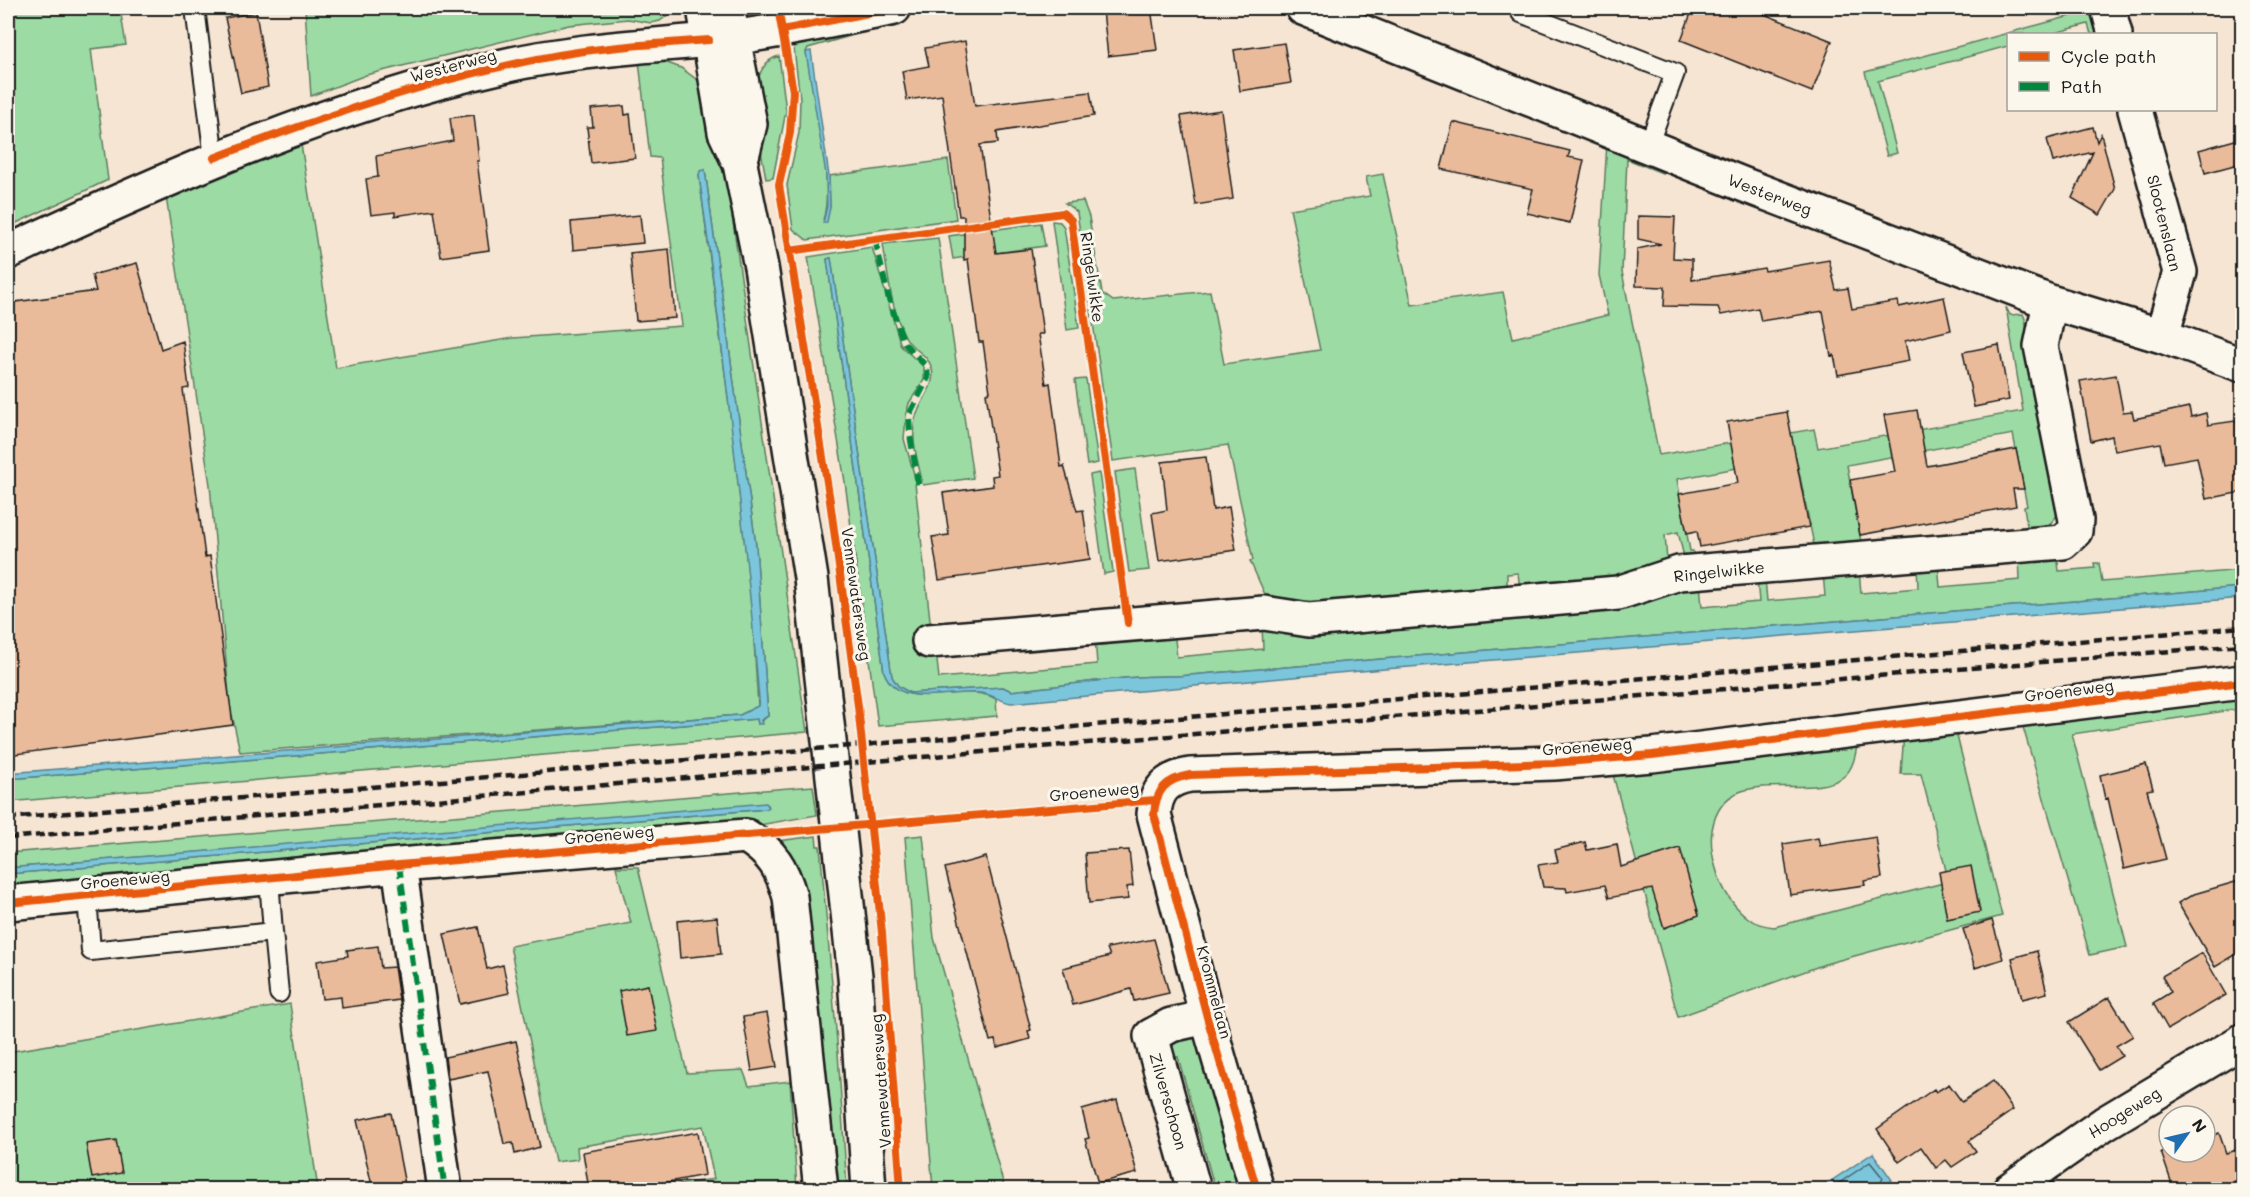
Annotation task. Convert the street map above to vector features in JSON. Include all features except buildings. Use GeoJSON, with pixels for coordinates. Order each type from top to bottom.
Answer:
{"type":"FeatureCollection","features":[{"type":"Feature","properties":{"kind":"street","name":"Vennewatersweg"},"geometry":{"type":"LineString","coordinates":[[704,8],[723,28],[750,124],[740,164],[761,267],[812,578],[853,953],[869,1190]]}},
{"type":"Feature","properties":{"kind":"street","name":"Westerweg"},"geometry":{"type":"LineString","coordinates":[[8,252],[214,158],[314,121],[438,82],[504,65],[562,54],[723,28],[894,8]]}},
{"type":"Feature","properties":{"kind":"street","name":"Westerweg"},"geometry":{"type":"LineString","coordinates":[[1303,8],[1742,184],[2050,302],[2162,336],[2242,366]]}},
{"type":"Feature","properties":{"kind":"street"},"geometry":{"type":"LineString","coordinates":[[2108,8],[2115,33]]}},
{"type":"Feature","properties":{"kind":"street","name":"Slootenslaan"},"geometry":{"type":"LineString","coordinates":[[2135,111],[2180,272],[2162,336]]}},
{"type":"Feature","properties":{"kind":"street","name":"Ringelwikke"},"geometry":{"type":"LineString","coordinates":[[929,641],[1264,613],[1309,620],[1618,593],[1679,573],[2063,542],[2074,531],[2076,520],[2041,346],[2050,302]]}},
{"type":"Feature","properties":{"kind":"street","name":"Groeneweg"},"geometry":{"type":"LineString","coordinates":[[1155,800],[1167,783],[1190,775],[1554,763],[1652,755],[2242,681]]}},
{"type":"Feature","properties":{"kind":"street","name":"Krommelaan"},"geometry":{"type":"LineString","coordinates":[[1155,800],[1154,814],[1207,1017],[1257,1190]]}},
{"type":"Feature","properties":{"kind":"street","name":"Groeneweg"},"geometry":{"type":"LineString","coordinates":[[8,903],[399,865],[746,836],[762,846],[782,870],[790,897],[821,1190]]}},
{"type":"Feature","properties":{"kind":"street"},"geometry":{"type":"LineString","coordinates":[[399,865],[445,1190]]}},
{"type":"Feature","properties":{"kind":"street","name":"Zilverschoon"},"geometry":{"type":"LineString","coordinates":[[1194,1190],[1151,1036],[1170,1025],[1207,1017]]}},
{"type":"Feature","properties":{"kind":"street","name":"Hoogeweg"},"geometry":{"type":"LineString","coordinates":[[2009,1190],[2105,1123],[2242,1041]]}},
{"type":"Feature","properties":{"kind":"lane"},"geometry":{"type":"LineString","coordinates":[[195,8],[214,158]]}},
{"type":"Feature","properties":{"kind":"lane"},"geometry":{"type":"LineString","coordinates":[[1521,13],[1675,73],[1648,146]]}},
{"type":"Feature","properties":{"kind":"lane"},"geometry":{"type":"LineString","coordinates":[[269,879],[279,993]]}},
{"type":"Feature","properties":{"kind":"lane"},"geometry":{"type":"LineString","coordinates":[[87,896],[91,951],[273,932]]}},
{"type":"Feature","properties":{"kind":"green space"},"geometry":{"type":"Polygon","coordinates":[[[8,8],[120,8],[126,45],[91,49],[108,180],[8,227],[8,8]]]}},
{"type":"Feature","properties":{"kind":"green space"},"geometry":{"type":"Polygon","coordinates":[[[305,8],[677,8],[660,21],[651,23],[628,19],[569,25],[366,75],[311,96],[305,8]]]}},
{"type":"Feature","properties":{"kind":"green space"},"geometry":{"type":"Polygon","coordinates":[[[2100,8],[2108,33],[2091,33],[2088,24],[2055,33],[2008,33],[2100,8]]]}},
{"type":"Feature","properties":{"kind":"green space"},"geometry":{"type":"Polygon","coordinates":[[[896,23],[808,48],[806,52],[825,161],[826,203],[823,220],[830,207],[829,176],[948,160],[956,219],[807,240],[793,229],[787,185],[799,133],[800,99],[794,48],[805,38],[896,23]]]}},
{"type":"Feature","properties":{"kind":"green space"},"geometry":{"type":"Polygon","coordinates":[[[2007,33],[2007,46],[1878,81],[1897,153],[1887,156],[1865,72],[2007,33]]]}},
{"type":"Feature","properties":{"kind":"green space"},"geometry":{"type":"Polygon","coordinates":[[[779,56],[786,111],[773,178],[766,179],[758,130],[756,92],[759,76],[767,63],[779,56]]]}},
{"type":"Feature","properties":{"kind":"green space"},"geometry":{"type":"Polygon","coordinates":[[[659,60],[681,68],[700,82],[726,174],[807,732],[8,802],[8,779],[757,719],[758,724],[768,716],[756,546],[705,170],[699,175],[732,427],[752,609],[758,706],[740,715],[240,752],[230,705],[210,485],[165,190],[300,138],[336,368],[513,338],[682,326],[660,158],[650,157],[639,61],[659,60]]]}},
{"type":"Feature","properties":{"kind":"green space"},"geometry":{"type":"Polygon","coordinates":[[[1607,142],[1659,162],[1662,173],[1627,159],[1622,272],[1659,455],[1814,429],[1818,448],[2023,411],[2006,307],[2010,315],[2023,314],[2025,319],[2060,501],[2057,514],[2051,523],[2028,532],[2024,507],[2027,506],[2013,434],[1847,465],[1862,547],[1815,550],[1796,457],[1677,479],[1690,551],[1693,551],[1695,560],[1684,557],[1678,532],[1665,535],[1667,561],[1617,581],[1520,589],[1518,573],[1507,574],[1507,590],[1311,608],[1268,601],[1250,561],[1253,560],[1228,445],[1113,461],[1077,212],[1065,203],[1083,201],[1089,217],[1102,293],[1113,301],[1210,291],[1224,364],[1320,350],[1290,209],[1370,196],[1366,177],[1383,174],[1412,305],[1503,292],[1513,338],[1608,315],[1599,275],[1607,142]]]}},
{"type":"Feature","properties":{"kind":"green space"},"geometry":{"type":"Polygon","coordinates":[[[1052,221],[1060,222],[1064,227],[1079,328],[1067,330],[1052,221]]]}},
{"type":"Feature","properties":{"kind":"green space"},"geometry":{"type":"Polygon","coordinates":[[[1041,223],[1045,246],[953,259],[949,236],[1041,223]]]}},
{"type":"Feature","properties":{"kind":"green space"},"geometry":{"type":"Polygon","coordinates":[[[938,238],[973,478],[923,485],[915,448],[914,425],[918,411],[929,390],[933,376],[932,369],[927,359],[906,338],[901,327],[891,293],[883,244],[938,238]]]}},
{"type":"Feature","properties":{"kind":"green space"},"geometry":{"type":"Polygon","coordinates":[[[872,247],[901,346],[924,367],[924,380],[909,403],[904,439],[914,474],[931,629],[925,629],[927,653],[936,652],[939,678],[1097,664],[1095,638],[1118,636],[1119,641],[1152,638],[1151,633],[1174,631],[1177,657],[1263,649],[1262,624],[1305,632],[1625,604],[1674,586],[1700,583],[1702,607],[1759,602],[1757,579],[1765,578],[1767,601],[1825,596],[1823,573],[1859,570],[1861,593],[1918,588],[1917,565],[1938,563],[1940,587],[2020,580],[2019,557],[2057,553],[2059,571],[2095,568],[2094,563],[2099,563],[2102,582],[2242,570],[2242,587],[1178,676],[1136,677],[1011,691],[1003,687],[910,693],[898,686],[892,677],[831,258],[827,259],[884,672],[893,685],[904,692],[919,695],[982,694],[996,699],[997,716],[878,726],[845,482],[808,257],[872,247]]]}},
{"type":"Feature","properties":{"kind":"green space"},"geometry":{"type":"Polygon","coordinates":[[[1086,379],[1098,463],[1087,465],[1075,380],[1086,379]]]}},
{"type":"Feature","properties":{"kind":"green space"},"geometry":{"type":"Polygon","coordinates":[[[1135,469],[1149,570],[1129,572],[1115,472],[1135,469]]]}},
{"type":"Feature","properties":{"kind":"green space"},"geometry":{"type":"Polygon","coordinates":[[[1099,473],[1113,572],[1104,574],[1090,475],[1099,473]]]}},
{"type":"Feature","properties":{"kind":"green space"},"geometry":{"type":"Polygon","coordinates":[[[2242,689],[2242,715],[2232,710],[2072,734],[2127,947],[2090,955],[2020,717],[2242,689]]]}},
{"type":"Feature","properties":{"kind":"green space"},"geometry":{"type":"Polygon","coordinates":[[[1955,728],[2002,916],[1825,964],[1678,1017],[1612,771],[1858,740],[1852,765],[1843,777],[1828,784],[1749,789],[1733,795],[1720,808],[1711,838],[1715,865],[1721,883],[1739,910],[1760,924],[1774,927],[1943,883],[1948,878],[1921,774],[1901,774],[1904,732],[1955,728]]]}},
{"type":"Feature","properties":{"kind":"green space"},"geometry":{"type":"Polygon","coordinates":[[[813,786],[817,815],[754,826],[8,889],[8,874],[766,809],[768,805],[8,868],[8,853],[813,786]]]}},
{"type":"Feature","properties":{"kind":"green space"},"geometry":{"type":"Polygon","coordinates":[[[923,835],[934,938],[1005,1189],[933,1189],[905,837],[923,835]]]}},
{"type":"Feature","properties":{"kind":"green space"},"geometry":{"type":"Polygon","coordinates":[[[816,836],[817,846],[820,846],[847,1189],[829,1189],[778,841],[816,836]]]}},
{"type":"Feature","properties":{"kind":"green space"},"geometry":{"type":"Polygon","coordinates":[[[616,867],[638,867],[687,1073],[743,1070],[749,1086],[790,1081],[797,1189],[648,1189],[714,1179],[703,1126],[577,1147],[578,1159],[555,1162],[510,946],[631,923],[616,867]]]}},
{"type":"Feature","properties":{"kind":"green space"},"geometry":{"type":"Polygon","coordinates":[[[290,1004],[318,1189],[8,1190],[8,1052],[290,1004]]]}},
{"type":"Feature","properties":{"kind":"green space"},"geometry":{"type":"Polygon","coordinates":[[[1199,1032],[1247,1189],[1215,1189],[1178,1057],[1169,1059],[1175,1038],[1199,1032]]]}},
{"type":"Feature","properties":{"kind":"water"},"geometry":{"type":"Polygon","coordinates":[[[811,51],[829,176],[830,207],[827,222],[823,223],[827,206],[826,174],[806,52],[811,51]]]}},
{"type":"Feature","properties":{"kind":"water"},"geometry":{"type":"Polygon","coordinates":[[[705,170],[756,546],[768,716],[761,720],[762,724],[758,724],[757,719],[8,779],[8,773],[740,715],[758,706],[740,502],[699,175],[700,171],[705,170]]]}},
{"type":"Feature","properties":{"kind":"water"},"geometry":{"type":"Polygon","coordinates":[[[831,258],[892,677],[898,686],[910,693],[1003,687],[1011,691],[1136,677],[1178,676],[2242,587],[2242,598],[1337,673],[1011,703],[980,693],[913,695],[891,684],[884,672],[827,259],[831,258]]]}},
{"type":"Feature","properties":{"kind":"water"},"geometry":{"type":"Polygon","coordinates":[[[766,803],[769,807],[766,809],[8,874],[8,868],[766,803]]]}},
{"type":"Feature","properties":{"kind":"water"},"geometry":{"type":"Polygon","coordinates":[[[1873,1153],[1892,1180],[1880,1189],[1819,1189],[1873,1153]]]}},
{"type":"Feature","properties":{"kind":"railway"},"geometry":{"type":"LineString","coordinates":[[8,818],[2242,627]]}},
{"type":"Feature","properties":{"kind":"railway"},"geometry":{"type":"LineString","coordinates":[[8,838],[911,758],[2242,645]]}},
{"type":"Feature","properties":{"kind":"marked path"},"geometry":{"type":"LineString","coordinates":[[875,239],[888,296],[904,343],[927,367],[928,378],[909,415],[919,488]]}},
{"type":"Feature","properties":{"kind":"marked path"},"geometry":{"type":"LineString","coordinates":[[399,865],[445,1190]]}},
{"type":"Feature","properties":{"kind":"cycle path"},"geometry":{"type":"LineString","coordinates":[[778,8],[793,91],[790,133],[779,185],[830,501],[858,706],[882,933],[901,1190]]}},
{"type":"Feature","properties":{"kind":"cycle path"},"geometry":{"type":"LineString","coordinates":[[782,30],[894,8]]}},
{"type":"Feature","properties":{"kind":"cycle path"},"geometry":{"type":"LineString","coordinates":[[214,158],[341,112],[471,74],[577,52],[709,40]]}},
{"type":"Feature","properties":{"kind":"cycle path"},"geometry":{"type":"LineString","coordinates":[[789,251],[1063,213],[1071,220],[1128,623]]}},
{"type":"Feature","properties":{"kind":"cycle path"},"geometry":{"type":"LineString","coordinates":[[1257,1190],[1207,1017],[1154,814],[1160,792],[1175,779],[1190,775],[1554,763],[1652,755],[2242,682]]}},
{"type":"Feature","properties":{"kind":"cycle path"},"geometry":{"type":"LineString","coordinates":[[8,903],[399,865],[1155,800]]}}]}
